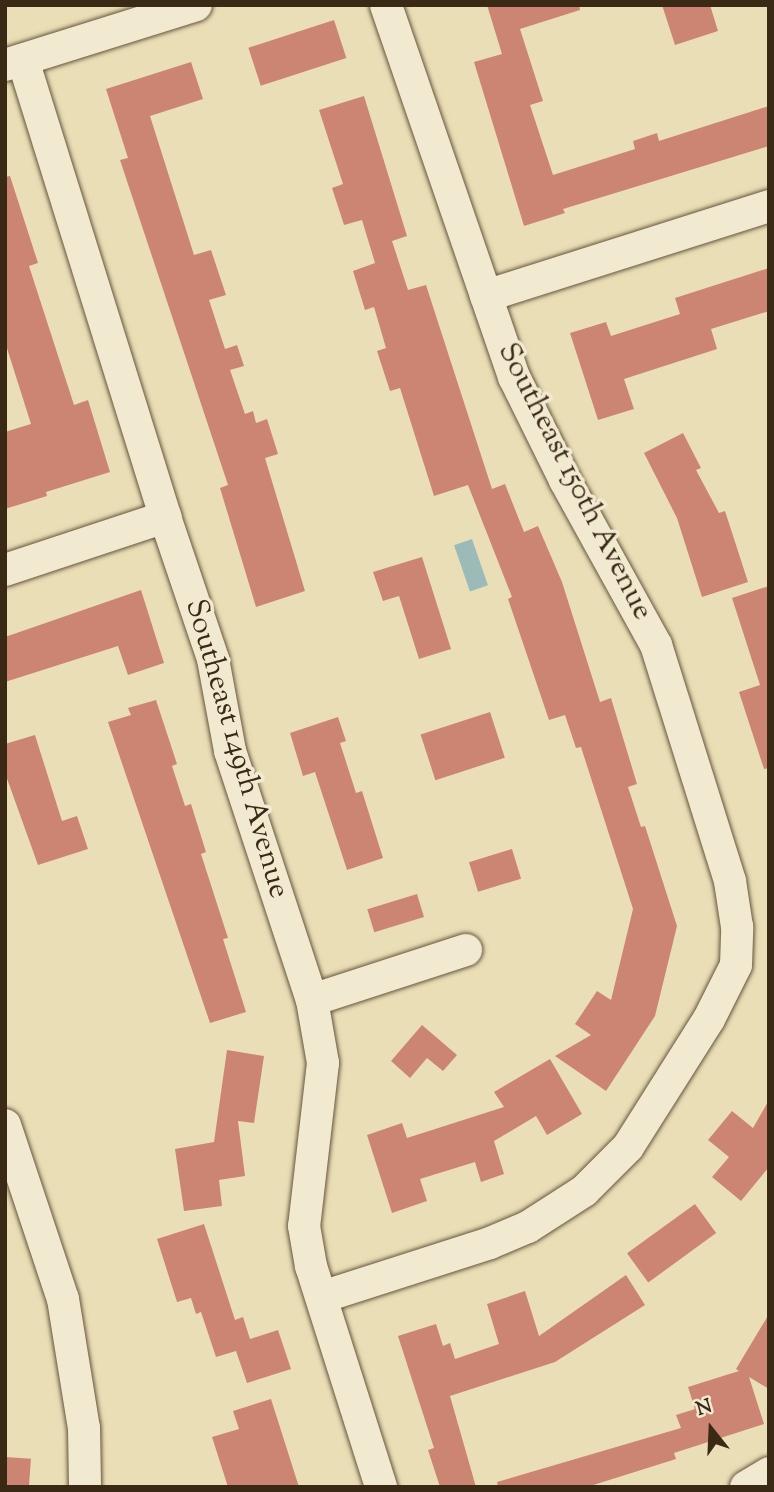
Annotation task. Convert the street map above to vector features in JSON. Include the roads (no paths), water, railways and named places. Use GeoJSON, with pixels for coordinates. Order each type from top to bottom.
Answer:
{"type":"FeatureCollection","features":[{"type":"Feature","properties":{"kind":"street"},"geometry":{"type":"LineString","coordinates":[[14,62],[196,5]]}},
{"type":"Feature","properties":{"kind":"street","name":"Southeast 150th Avenue"},"geometry":{"type":"LineString","coordinates":[[322,1297],[489,1243],[528,1227],[584,1191],[628,1147],[709,1019],[736,965],[737,927],[730,881],[656,645],[565,480],[514,377],[386,5]]}},
{"type":"Feature","properties":{"kind":"street","name":"Southeast 149th Avenue"},"geometry":{"type":"LineString","coordinates":[[14,62],[213,659],[230,751],[312,1000],[323,1063],[304,1226],[311,1266],[381,1487]]}},
{"type":"Feature","properties":{"kind":"street"},"geometry":{"type":"LineString","coordinates":[[486,296],[769,206]]}},
{"type":"Feature","properties":{"kind":"street"},"geometry":{"type":"LineString","coordinates":[[5,570],[165,517]]}},
{"type":"Feature","properties":{"kind":"street"},"geometry":{"type":"LineString","coordinates":[[312,1000],[466,950]]}},
{"type":"Feature","properties":{"kind":"street"},"geometry":{"type":"LineString","coordinates":[[5,1125],[63,1299],[80,1398],[85,1487]]}},
{"type":"Feature","properties":{"kind":"street"},"geometry":{"type":"LineString","coordinates":[[746,1487],[769,1473]]}},
{"type":"Feature","properties":{"kind":"water"},"geometry":{"type":"Polygon","coordinates":[[[472,539],[488,585],[470,592],[454,545],[472,539]]]}}]}
